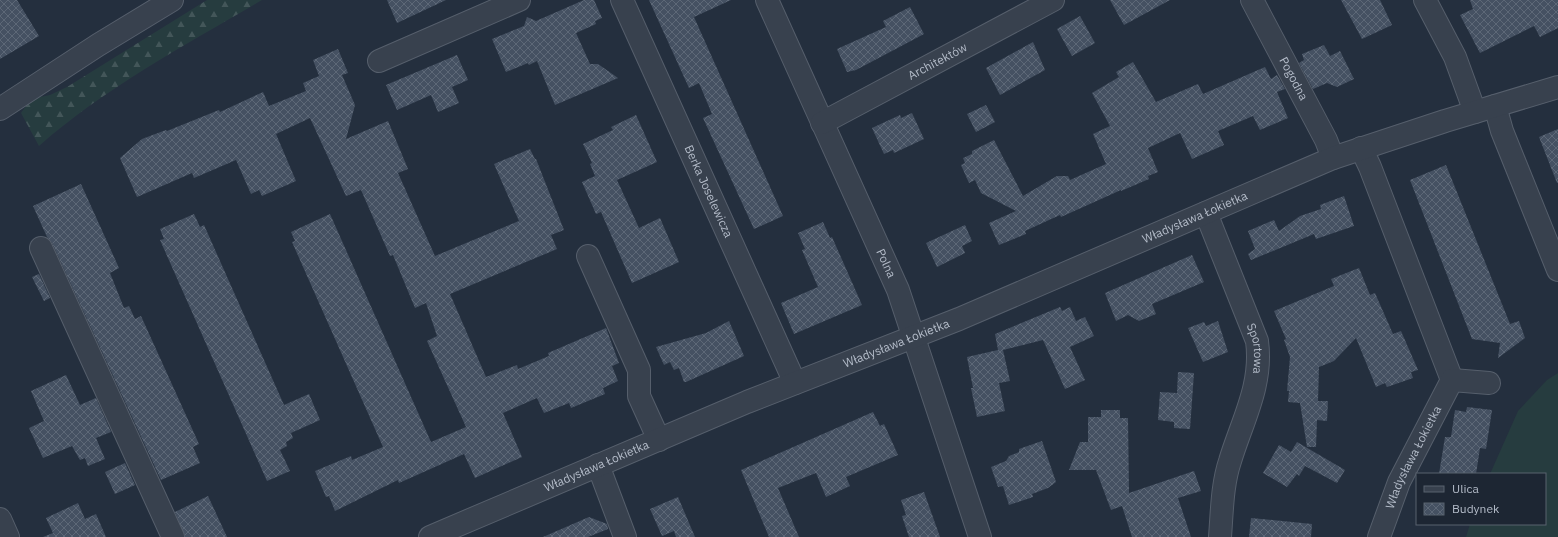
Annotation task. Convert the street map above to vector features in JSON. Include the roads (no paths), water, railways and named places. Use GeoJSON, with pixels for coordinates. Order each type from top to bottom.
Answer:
{"type":"FeatureCollection","features":[{"type":"Feature","properties":{"kind":"street"},"geometry":{"type":"LineString","coordinates":[[0,109],[98,45],[172,0]]}},
{"type":"Feature","properties":{"kind":"street"},"geometry":{"type":"LineString","coordinates":[[379,62],[519,0]]}},
{"type":"Feature","properties":{"kind":"street","name":"Berka Joselewicza"},"geometry":{"type":"LineString","coordinates":[[622,0],[796,383]]}},
{"type":"Feature","properties":{"kind":"street","name":"Polna"},"geometry":{"type":"LineString","coordinates":[[767,0],[898,290],[980,537]]}},
{"type":"Feature","properties":{"kind":"street","name":"Architektów"},"geometry":{"type":"LineString","coordinates":[[822,123],[1053,0]]}},
{"type":"Feature","properties":{"kind":"street","name":"Pogodna"},"geometry":{"type":"LineString","coordinates":[[1252,0],[1326,140],[1333,158]]}},
{"type":"Feature","properties":{"kind":"street"},"geometry":{"type":"LineString","coordinates":[[1425,0],[1455,57],[1485,109],[1502,131],[1558,270]]}},
{"type":"Feature","properties":{"kind":"street","name":"Władysława Łokietka"},"geometry":{"type":"LineString","coordinates":[[430,537],[598,465],[796,383],[914,337],[1333,158],[1558,87]]}},
{"type":"Feature","properties":{"kind":"street"},"geometry":{"type":"LineString","coordinates":[[1361,148],[1370,167],[1452,380],[1489,383]]}},
{"type":"Feature","properties":{"kind":"street","name":"Sportowa"},"geometry":{"type":"LineString","coordinates":[[1206,213],[1257,341],[1258,352],[1258,371],[1252,399],[1227,473],[1220,537]]}},
{"type":"Feature","properties":{"kind":"street"},"geometry":{"type":"LineString","coordinates":[[41,248],[173,537]]}},
{"type":"Feature","properties":{"kind":"street"},"geometry":{"type":"LineString","coordinates":[[588,256],[639,370],[639,396],[659,440]]}},
{"type":"Feature","properties":{"kind":"street","name":"Władysława Łokietka"},"geometry":{"type":"LineString","coordinates":[[1379,537],[1400,482],[1452,380]]}},
{"type":"Feature","properties":{"kind":"street"},"geometry":{"type":"LineString","coordinates":[[598,465],[625,537]]}},
{"type":"Feature","properties":{"kind":"street"},"geometry":{"type":"LineString","coordinates":[[0,519],[8,537]]}}]}
